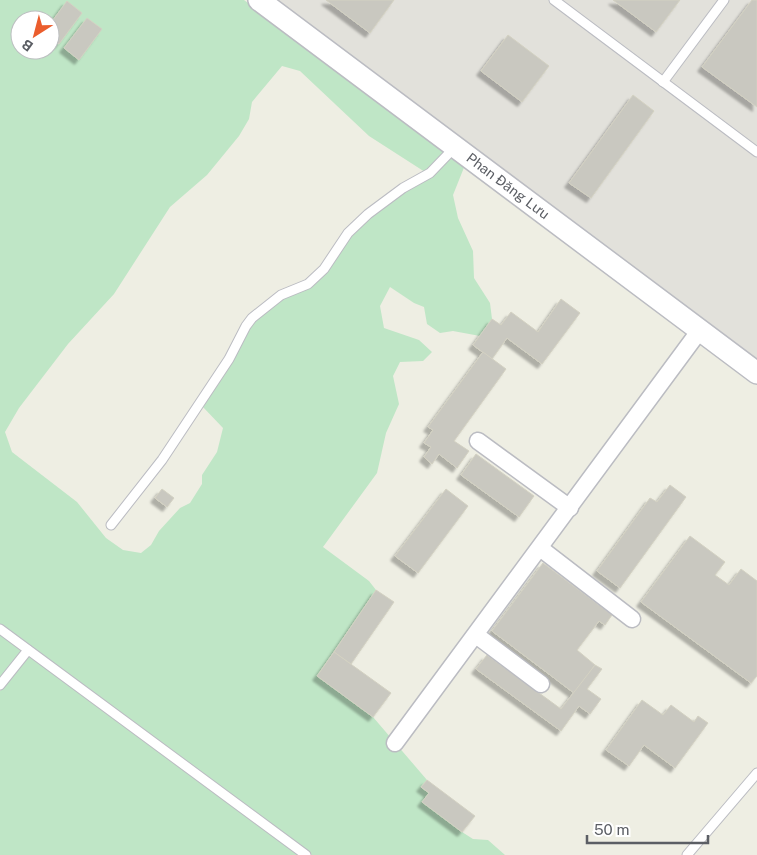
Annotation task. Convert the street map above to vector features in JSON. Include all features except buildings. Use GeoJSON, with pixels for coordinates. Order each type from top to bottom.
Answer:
{"type":"FeatureCollection","features":[{"type":"Feature","properties":{"kind":"street","name":"Phan Đăng Lưu"},"geometry":{"type":"LineString","coordinates":[[259,0],[757,373]]}},
{"type":"Feature","properties":{"kind":"street"},"geometry":{"type":"LineString","coordinates":[[395,743],[700,330]]}},
{"type":"Feature","properties":{"kind":"street"},"geometry":{"type":"LineString","coordinates":[[478,441],[570,508]]}},
{"type":"Feature","properties":{"kind":"street"},"geometry":{"type":"LineString","coordinates":[[540,548],[632,619]]}},
{"type":"Feature","properties":{"kind":"street"},"geometry":{"type":"LineString","coordinates":[[476,635],[541,684]]}},
{"type":"Feature","properties":{"kind":"lane"},"geometry":{"type":"LineString","coordinates":[[554,0],[757,152]]}},
{"type":"Feature","properties":{"kind":"lane"},"geometry":{"type":"LineString","coordinates":[[663,82],[724,0]]}},
{"type":"Feature","properties":{"kind":"lane"},"geometry":{"type":"LineString","coordinates":[[111,525],[162,460],[229,359],[252,318],[281,295],[308,284],[324,269],[348,233],[368,214],[403,188],[430,173],[455,147]]}},
{"type":"Feature","properties":{"kind":"lane"},"geometry":{"type":"LineString","coordinates":[[0,629],[306,855]]}},
{"type":"Feature","properties":{"kind":"lane"},"geometry":{"type":"LineString","coordinates":[[0,685],[28,650]]}},
{"type":"Feature","properties":{"kind":"lane"},"geometry":{"type":"LineString","coordinates":[[687,855],[757,773]]}},
{"type":"Feature","properties":{"kind":"shaded area"},"geometry":{"type":"Polygon","coordinates":[[[275,0],[757,0],[757,362],[275,0]]]}},
{"type":"Feature","properties":{"kind":"green space"},"geometry":{"type":"Polygon","coordinates":[[[0,0],[244,0],[446,152],[425,172],[369,136],[300,71],[282,66],[252,102],[249,119],[239,136],[207,175],[170,207],[114,294],[68,344],[19,408],[5,432],[12,452],[77,502],[106,538],[123,550],[141,553],[151,545],[159,531],[180,508],[190,503],[202,484],[202,475],[217,452],[223,428],[202,406],[248,329],[255,321],[283,298],[309,287],[350,235],[369,217],[451,155],[465,165],[453,195],[458,218],[473,251],[474,278],[490,303],[492,319],[480,336],[453,331],[440,333],[427,324],[424,307],[414,303],[390,287],[380,306],[384,328],[419,340],[432,352],[423,361],[400,362],[393,376],[399,404],[386,433],[377,473],[323,547],[369,581],[376,590],[317,676],[373,717],[427,780],[421,787],[429,793],[423,802],[462,832],[473,839],[488,840],[505,855],[312,855],[0,625],[0,0]]]}},
{"type":"Feature","properties":{"kind":"green space"},"geometry":{"type":"Polygon","coordinates":[[[0,634],[23,650],[0,679],[0,634]]]}},
{"type":"Feature","properties":{"kind":"green space"},"geometry":{"type":"Polygon","coordinates":[[[29,655],[300,855],[0,855],[0,691],[29,655]]]}}]}
